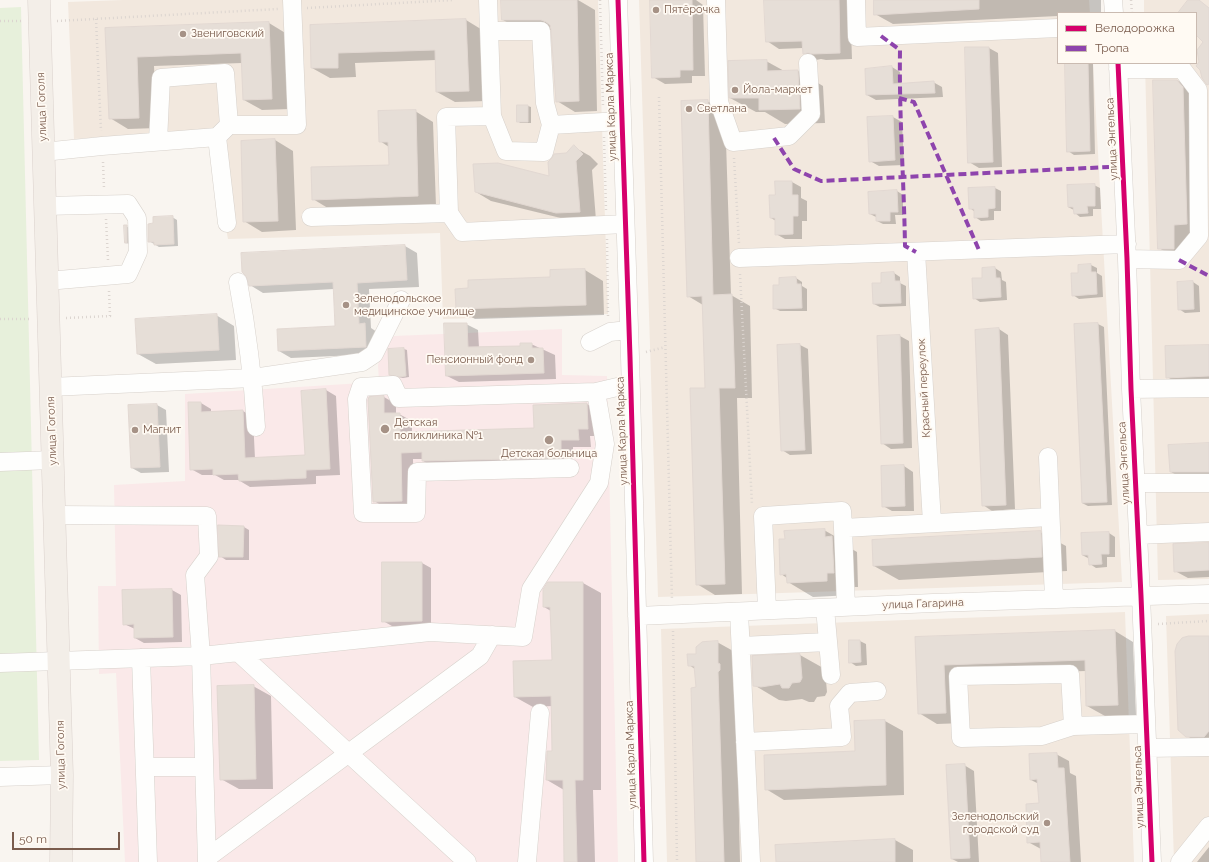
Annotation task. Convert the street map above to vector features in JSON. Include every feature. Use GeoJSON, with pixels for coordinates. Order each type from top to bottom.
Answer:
{"type":"FeatureCollection","features":[{"type":"Feature","properties":{"kind":"main road","name":"улица Гоголя"},"geometry":{"type":"LineString","coordinates":[[38,0],[46,21],[43,152],[62,775],[61,862]]}},
{"type":"Feature","properties":{"kind":"street"},"geometry":{"type":"LineString","coordinates":[[488,0],[489,31],[492,116],[506,151],[544,152],[551,125],[545,103],[541,31],[489,31]]}},
{"type":"Feature","properties":{"kind":"street","name":"улица Карла Маркса"},"geometry":{"type":"LineString","coordinates":[[618,0],[630,357],[644,862]]}},
{"type":"Feature","properties":{"kind":"street"},"geometry":{"type":"LineString","coordinates":[[716,0],[719,102],[734,142],[789,136],[810,114],[808,63]]}},
{"type":"Feature","properties":{"kind":"street"},"geometry":{"type":"LineString","coordinates":[[856,0],[858,38],[1057,28]]}},
{"type":"Feature","properties":{"kind":"street"},"geometry":{"type":"LineString","coordinates":[[1113,0],[1114,12]]}},
{"type":"Feature","properties":{"kind":"street"},"geometry":{"type":"LineString","coordinates":[[43,152],[158,142],[223,131],[297,125],[292,4]]}},
{"type":"Feature","properties":{"kind":"street"},"geometry":{"type":"LineString","coordinates":[[739,258],[916,252],[1127,252],[1179,260],[1199,236],[1198,90],[1182,69],[1118,66]]}},
{"type":"Feature","properties":{"kind":"street","name":"улица Энгельса"},"geometry":{"type":"LineString","coordinates":[[1118,66],[1152,862]]}},
{"type":"Feature","properties":{"kind":"street"},"geometry":{"type":"LineString","coordinates":[[158,142],[160,78],[225,73],[223,131],[227,223]]}},
{"type":"Feature","properties":{"kind":"street"},"geometry":{"type":"LineString","coordinates":[[492,116],[446,117],[449,213],[462,232],[625,224]]}},
{"type":"Feature","properties":{"kind":"street"},"geometry":{"type":"LineString","coordinates":[[551,125],[621,121]]}},
{"type":"Feature","properties":{"kind":"street"},"geometry":{"type":"LineString","coordinates":[[45,206],[128,204],[137,218],[138,252],[128,274],[47,281]]}},
{"type":"Feature","properties":{"kind":"street"},"geometry":{"type":"LineString","coordinates":[[312,217],[449,213]]}},
{"type":"Feature","properties":{"kind":"street","name":"Красный переулок"},"geometry":{"type":"LineString","coordinates":[[916,252],[932,523]]}},
{"type":"Feature","properties":{"kind":"street"},"geometry":{"type":"LineString","coordinates":[[238,282],[244,309],[253,378],[256,428]]}},
{"type":"Feature","properties":{"kind":"street"},"geometry":{"type":"LineString","coordinates":[[50,387],[253,378],[362,362],[374,354],[400,300]]}},
{"type":"Feature","properties":{"kind":"street"},"geometry":{"type":"LineString","coordinates":[[590,342],[610,332],[628,330]]}},
{"type":"Feature","properties":{"kind":"street"},"geometry":{"type":"LineString","coordinates":[[570,468],[417,472],[416,513],[363,513],[357,399],[361,387],[393,385],[399,398],[596,392],[630,384]]}},
{"type":"Feature","properties":{"kind":"street"},"geometry":{"type":"LineString","coordinates":[[1131,389],[1209,388]]}},
{"type":"Feature","properties":{"kind":"street"},"geometry":{"type":"LineString","coordinates":[[0,663],[201,656],[430,632],[523,637],[531,589],[599,483],[605,444],[596,392]]}},
{"type":"Feature","properties":{"kind":"street"},"geometry":{"type":"LineString","coordinates":[[1048,457],[1054,599]]}},
{"type":"Feature","properties":{"kind":"street"},"geometry":{"type":"LineString","coordinates":[[0,462],[52,460]]}},
{"type":"Feature","properties":{"kind":"street"},"geometry":{"type":"LineString","coordinates":[[1135,483],[1209,483]]}},
{"type":"Feature","properties":{"kind":"street"},"geometry":{"type":"LineString","coordinates":[[767,610],[763,516],[842,511],[846,607]]}},
{"type":"Feature","properties":{"kind":"street"},"geometry":{"type":"LineString","coordinates":[[54,515],[208,516],[209,556],[196,575],[201,656],[207,860]]}},
{"type":"Feature","properties":{"kind":"street"},"geometry":{"type":"LineString","coordinates":[[843,528],[1050,517]]}},
{"type":"Feature","properties":{"kind":"street"},"geometry":{"type":"LineString","coordinates":[[1138,535],[1209,532]]}},
{"type":"Feature","properties":{"kind":"street","name":"улица Гагарина"},"geometry":{"type":"LineString","coordinates":[[637,616],[1209,594]]}},
{"type":"Feature","properties":{"kind":"street"},"geometry":{"type":"LineString","coordinates":[[825,608],[831,675]]}},
{"type":"Feature","properties":{"kind":"street"},"geometry":{"type":"LineString","coordinates":[[739,612],[751,862]]}},
{"type":"Feature","properties":{"kind":"street"},"geometry":{"type":"LineString","coordinates":[[207,860],[480,656],[492,635]]}},
{"type":"Feature","properties":{"kind":"street"},"geometry":{"type":"LineString","coordinates":[[741,646],[828,642]]}},
{"type":"Feature","properties":{"kind":"street"},"geometry":{"type":"LineString","coordinates":[[238,652],[467,862]]}},
{"type":"Feature","properties":{"kind":"street"},"geometry":{"type":"LineString","coordinates":[[141,658],[148,862]]}},
{"type":"Feature","properties":{"kind":"street"},"geometry":{"type":"LineString","coordinates":[[1073,726],[1070,674],[958,676],[961,738],[1042,736],[1073,726],[1146,724]]}},
{"type":"Feature","properties":{"kind":"street"},"geometry":{"type":"LineString","coordinates":[[745,742],[842,737],[839,706],[850,693],[877,691]]}},
{"type":"Feature","properties":{"kind":"street"},"geometry":{"type":"LineString","coordinates":[[527,862],[540,713]]}},
{"type":"Feature","properties":{"kind":"street"},"geometry":{"type":"LineString","coordinates":[[1148,748],[1209,747]]}},
{"type":"Feature","properties":{"kind":"street"},"geometry":{"type":"LineString","coordinates":[[145,767],[204,767]]}},
{"type":"Feature","properties":{"kind":"street"},"geometry":{"type":"LineString","coordinates":[[0,777],[62,775]]}},
{"type":"Feature","properties":{"kind":"street"},"geometry":{"type":"LineString","coordinates":[[1180,862],[1209,826]]}},
{"type":"Feature","properties":{"kind":"path"},"geometry":{"type":"LineString","coordinates":[[0,21],[96,19],[292,4],[454,0]]}},
{"type":"Feature","properties":{"kind":"path"},"geometry":{"type":"LineString","coordinates":[[1131,0],[1132,12]]}},
{"type":"Feature","properties":{"kind":"path"},"geometry":{"type":"LineString","coordinates":[[96,19],[110,316]]}},
{"type":"Feature","properties":{"kind":"path"},"geometry":{"type":"LineString","coordinates":[[659,97],[677,862]]}},
{"type":"Feature","properties":{"kind":"path"},"geometry":{"type":"LineString","coordinates":[[734,142],[752,509]]}},
{"type":"Feature","properties":{"kind":"path"},"geometry":{"type":"LineString","coordinates":[[630,357],[665,347]]}},
{"type":"Feature","properties":{"kind":"path"},"geometry":{"type":"LineString","coordinates":[[1158,624],[1209,622]]}},
{"type":"Feature","properties":{"kind":"shaded area"},"geometry":{"type":"Polygon","coordinates":[[[123,0],[598,0],[608,314],[443,319],[440,233],[228,239],[207,129],[74,139],[68,2],[123,0]]]}},
{"type":"Feature","properties":{"kind":"shaded area"},"geometry":{"type":"Polygon","coordinates":[[[639,0],[1089,0],[1090,12],[1057,12],[1057,64],[1093,64],[1122,582],[658,597],[639,0]]]}},
{"type":"Feature","properties":{"kind":"shaded area"},"geometry":{"type":"Polygon","coordinates":[[[1144,0],[1209,0],[1209,579],[1158,580],[1145,64],[1197,64],[1197,12],[1144,12],[1144,0]]]}},
{"type":"Feature","properties":{"kind":"shaded area"},"geometry":{"type":"Polygon","coordinates":[[[562,329],[562,375],[607,376],[618,862],[125,862],[116,673],[99,674],[98,586],[116,586],[114,485],[185,481],[185,394],[379,382],[378,365],[384,347],[394,336],[562,329]]]}},
{"type":"Feature","properties":{"kind":"shaded area"},"geometry":{"type":"Polygon","coordinates":[[[1125,612],[1134,862],[667,862],[661,629],[1125,612]]]}},
{"type":"Feature","properties":{"kind":"shaded area"},"geometry":{"type":"Polygon","coordinates":[[[1209,614],[1209,862],[1174,862],[1166,616],[1209,614]]]}},
{"type":"Feature","properties":{"kind":"green space"},"geometry":{"type":"Polygon","coordinates":[[[21,7],[39,760],[0,761],[0,8],[21,7]]]}},
{"type":"Feature","properties":{"kind":"building"},"geometry":{"type":"Polygon","coordinates":[[[501,0],[577,0],[579,101],[556,102],[550,25],[541,20],[502,20],[501,0]]]}},
{"type":"Feature","properties":{"kind":"building"},"geometry":{"type":"Polygon","coordinates":[[[650,0],[692,0],[693,70],[680,70],[680,77],[652,78],[650,0]]]}},
{"type":"Feature","properties":{"kind":"building"},"geometry":{"type":"Polygon","coordinates":[[[764,0],[839,0],[840,53],[803,54],[802,41],[766,42],[764,0]]]}},
{"type":"Feature","properties":{"kind":"building"},"geometry":{"type":"Polygon","coordinates":[[[874,0],[979,0],[979,9],[874,15],[874,0]]]}},
{"type":"Feature","properties":{"kind":"building"},"geometry":{"type":"Polygon","coordinates":[[[1188,0],[1199,0],[1209,8],[1209,84],[1207,85],[1202,78],[1200,70],[1196,66],[1199,62],[1197,50],[1203,42],[1197,36],[1197,12],[1179,12],[1188,0]]]}},
{"type":"Feature","properties":{"kind":"building"},"geometry":{"type":"Polygon","coordinates":[[[466,19],[469,91],[436,92],[435,50],[338,53],[338,68],[311,68],[310,25],[466,19]]]}},
{"type":"Feature","properties":{"kind":"building"},"geometry":{"type":"Polygon","coordinates":[[[269,22],[272,99],[243,100],[241,53],[137,57],[139,118],[109,119],[105,28],[269,22]]]}},
{"type":"Feature","properties":{"kind":"building"},"geometry":{"type":"Polygon","coordinates":[[[965,47],[989,47],[993,162],[968,163],[965,47]]]}},
{"type":"Feature","properties":{"kind":"building"},"geometry":{"type":"Polygon","coordinates":[[[767,60],[767,71],[798,70],[800,109],[759,110],[759,98],[729,98],[728,61],[767,60]]]}},
{"type":"Feature","properties":{"kind":"building"},"geometry":{"type":"Polygon","coordinates":[[[1065,64],[1088,64],[1090,151],[1067,152],[1065,64]]]}},
{"type":"Feature","properties":{"kind":"building"},"geometry":{"type":"Polygon","coordinates":[[[892,66],[893,84],[934,81],[935,93],[866,95],[865,69],[892,66]]]}},
{"type":"Feature","properties":{"kind":"building"},"geometry":{"type":"Polygon","coordinates":[[[1153,80],[1177,80],[1183,87],[1187,224],[1174,225],[1174,249],[1158,249],[1153,80]]]}},
{"type":"Feature","properties":{"kind":"building"},"geometry":{"type":"Polygon","coordinates":[[[708,100],[713,295],[732,294],[735,388],[719,388],[725,584],[696,585],[690,388],[705,388],[702,296],[687,297],[681,101],[708,100]]]}},
{"type":"Feature","properties":{"kind":"building"},"geometry":{"type":"Polygon","coordinates":[[[517,105],[528,105],[528,122],[517,122],[517,105]]]}},
{"type":"Feature","properties":{"kind":"building"},"geometry":{"type":"Polygon","coordinates":[[[416,110],[418,196],[312,200],[311,167],[389,165],[388,142],[379,142],[378,111],[416,110]]]}},
{"type":"Feature","properties":{"kind":"building"},"geometry":{"type":"Polygon","coordinates":[[[893,116],[895,160],[869,162],[867,117],[893,116]]]}},
{"type":"Feature","properties":{"kind":"building"},"geometry":{"type":"Polygon","coordinates":[[[275,139],[278,221],[243,222],[241,141],[275,139]]]}},
{"type":"Feature","properties":{"kind":"building"},"geometry":{"type":"Polygon","coordinates":[[[574,145],[583,154],[576,161],[580,212],[556,213],[475,192],[473,164],[498,163],[549,176],[548,162],[554,154],[566,153],[574,145]]]}},
{"type":"Feature","properties":{"kind":"building"},"geometry":{"type":"Polygon","coordinates":[[[775,181],[792,181],[792,195],[798,195],[798,216],[793,216],[793,234],[775,235],[775,218],[770,218],[769,195],[775,195],[775,181]]]}},
{"type":"Feature","properties":{"kind":"building"},"geometry":{"type":"Polygon","coordinates":[[[1095,184],[1095,206],[1087,206],[1088,213],[1074,214],[1073,207],[1068,207],[1067,185],[1095,184]]]}},
{"type":"Feature","properties":{"kind":"building"},"geometry":{"type":"Polygon","coordinates":[[[995,187],[995,208],[988,209],[988,217],[974,218],[974,209],[969,209],[968,188],[995,187]]]}},
{"type":"Feature","properties":{"kind":"building"},"geometry":{"type":"Polygon","coordinates":[[[897,190],[898,212],[890,212],[890,221],[876,221],[876,214],[869,214],[868,192],[897,190]]]}},
{"type":"Feature","properties":{"kind":"building"},"geometry":{"type":"Polygon","coordinates":[[[173,216],[174,244],[154,245],[154,242],[148,242],[148,224],[153,223],[153,217],[173,216]]]}},
{"type":"Feature","properties":{"kind":"building"},"geometry":{"type":"Polygon","coordinates":[[[124,225],[127,225],[127,243],[125,243],[124,225]]]}},
{"type":"Feature","properties":{"kind":"building","name":"Зеленодольское медицинское училище"},"geometry":{"type":"Polygon","coordinates":[[[405,245],[407,280],[357,283],[359,324],[365,323],[366,347],[278,351],[277,329],[335,326],[333,282],[249,286],[246,276],[242,272],[241,253],[405,245]]]}},
{"type":"Feature","properties":{"kind":"building"},"geometry":{"type":"Polygon","coordinates":[[[1091,264],[1091,272],[1096,272],[1097,294],[1072,296],[1071,273],[1078,273],[1078,265],[1091,264]]]}},
{"type":"Feature","properties":{"kind":"building"},"geometry":{"type":"Polygon","coordinates":[[[995,267],[996,278],[1000,278],[1001,297],[973,299],[972,278],[982,278],[982,268],[995,267]]]}},
{"type":"Feature","properties":{"kind":"building"},"geometry":{"type":"Polygon","coordinates":[[[585,269],[586,305],[456,309],[455,289],[468,288],[468,280],[550,277],[550,270],[585,269]]]}},
{"type":"Feature","properties":{"kind":"building"},"geometry":{"type":"Polygon","coordinates":[[[894,272],[895,281],[900,281],[901,303],[873,304],[872,283],[881,283],[881,273],[894,272]]]}},
{"type":"Feature","properties":{"kind":"building"},"geometry":{"type":"Polygon","coordinates":[[[796,277],[797,284],[801,284],[802,308],[773,309],[773,285],[779,285],[779,278],[796,277]]]}},
{"type":"Feature","properties":{"kind":"building"},"geometry":{"type":"Polygon","coordinates":[[[1193,281],[1194,309],[1178,310],[1177,282],[1193,281]]]}},
{"type":"Feature","properties":{"kind":"building"},"geometry":{"type":"Polygon","coordinates":[[[217,314],[219,350],[137,354],[135,319],[217,314]]]}},
{"type":"Feature","properties":{"kind":"building"},"geometry":{"type":"Polygon","coordinates":[[[444,323],[467,323],[468,347],[520,346],[520,343],[532,343],[532,348],[543,348],[544,373],[446,376],[444,323]]]}},
{"type":"Feature","properties":{"kind":"building"},"geometry":{"type":"Polygon","coordinates":[[[1098,323],[1107,502],[1082,503],[1074,324],[1098,323]]]}},
{"type":"Feature","properties":{"kind":"building"},"geometry":{"type":"Polygon","coordinates":[[[999,328],[1006,505],[982,506],[975,330],[999,328]]]}},
{"type":"Feature","properties":{"kind":"building"},"geometry":{"type":"Polygon","coordinates":[[[900,335],[903,443],[881,444],[877,336],[900,335]]]}},
{"type":"Feature","properties":{"kind":"building"},"geometry":{"type":"Polygon","coordinates":[[[800,344],[805,450],[781,451],[777,345],[800,344]]]}},
{"type":"Feature","properties":{"kind":"building"},"geometry":{"type":"Polygon","coordinates":[[[1209,345],[1209,376],[1166,378],[1165,346],[1209,345]]]}},
{"type":"Feature","properties":{"kind":"building"},"geometry":{"type":"Polygon","coordinates":[[[404,348],[406,376],[399,377],[389,375],[388,349],[404,348]]]}},
{"type":"Feature","properties":{"kind":"building"},"geometry":{"type":"Polygon","coordinates":[[[326,389],[330,469],[306,470],[306,478],[239,481],[238,474],[213,475],[213,469],[190,470],[188,402],[201,402],[201,412],[243,410],[245,458],[305,455],[301,391],[326,389]]]}},
{"type":"Feature","properties":{"kind":"building"},"geometry":{"type":"Polygon","coordinates":[[[384,396],[384,413],[400,413],[400,432],[534,428],[533,405],[587,403],[588,429],[578,429],[579,440],[561,440],[561,458],[422,461],[422,452],[401,453],[402,501],[373,502],[368,400],[369,397],[384,396]]]}},
{"type":"Feature","properties":{"kind":"building"},"geometry":{"type":"Polygon","coordinates":[[[157,404],[160,467],[131,468],[128,405],[157,404]]]}},
{"type":"Feature","properties":{"kind":"building"},"geometry":{"type":"Polygon","coordinates":[[[1209,443],[1209,472],[1170,472],[1168,445],[1209,443]]]}},
{"type":"Feature","properties":{"kind":"building"},"geometry":{"type":"Polygon","coordinates":[[[904,465],[905,506],[882,507],[881,466],[904,465]]]}},
{"type":"Feature","properties":{"kind":"building"},"geometry":{"type":"Polygon","coordinates":[[[218,525],[244,526],[243,557],[219,557],[218,525]]]}},
{"type":"Feature","properties":{"kind":"building"},"geometry":{"type":"Polygon","coordinates":[[[825,529],[825,537],[832,536],[834,573],[827,573],[827,581],[787,583],[786,574],[780,575],[779,539],[785,539],[784,531],[825,529]]]}},
{"type":"Feature","properties":{"kind":"building"},"geometry":{"type":"Polygon","coordinates":[[[1041,531],[1042,557],[873,566],[872,540],[1041,531]]]}},
{"type":"Feature","properties":{"kind":"building"},"geometry":{"type":"Polygon","coordinates":[[[1109,532],[1109,554],[1101,554],[1102,564],[1089,565],[1088,555],[1082,555],[1081,533],[1109,532]]]}},
{"type":"Feature","properties":{"kind":"building"},"geometry":{"type":"Polygon","coordinates":[[[1209,543],[1209,570],[1174,572],[1173,544],[1209,543]]]}},
{"type":"Feature","properties":{"kind":"building"},"geometry":{"type":"Polygon","coordinates":[[[382,562],[422,562],[422,621],[382,622],[382,562]]]}},
{"type":"Feature","properties":{"kind":"building"},"geometry":{"type":"Polygon","coordinates":[[[548,582],[583,582],[583,780],[575,780],[577,862],[564,862],[563,780],[546,780],[547,751],[552,751],[551,696],[514,697],[513,661],[552,660],[550,607],[543,607],[543,590],[548,582]]]}},
{"type":"Feature","properties":{"kind":"building"},"geometry":{"type":"Polygon","coordinates":[[[172,589],[173,637],[134,638],[134,624],[123,625],[122,590],[172,589]]]}},
{"type":"Feature","properties":{"kind":"building"},"geometry":{"type":"Polygon","coordinates":[[[1115,630],[1118,705],[1086,706],[1085,660],[944,665],[946,713],[918,714],[915,637],[1115,630]]]}},
{"type":"Feature","properties":{"kind":"building"},"geometry":{"type":"Polygon","coordinates":[[[1189,636],[1209,636],[1209,731],[1204,737],[1186,737],[1178,730],[1175,651],[1177,644],[1182,638],[1189,636]]]}},
{"type":"Feature","properties":{"kind":"building"},"geometry":{"type":"Polygon","coordinates":[[[849,640],[860,640],[861,662],[849,663],[849,640]]]}},
{"type":"Feature","properties":{"kind":"building"},"geometry":{"type":"Polygon","coordinates":[[[718,641],[718,663],[720,664],[720,670],[718,672],[724,862],[696,862],[691,688],[696,687],[694,666],[688,666],[687,654],[696,654],[696,647],[702,642],[718,641]]]}},
{"type":"Feature","properties":{"kind":"building"},"geometry":{"type":"Polygon","coordinates":[[[800,654],[802,678],[800,682],[792,683],[789,688],[782,688],[780,684],[761,687],[753,686],[752,656],[800,654]]]}},
{"type":"Feature","properties":{"kind":"building"},"geometry":{"type":"Polygon","coordinates":[[[254,685],[256,779],[220,780],[217,686],[254,685]]]}},
{"type":"Feature","properties":{"kind":"building"},"geometry":{"type":"Polygon","coordinates":[[[885,720],[886,785],[765,790],[764,755],[855,751],[854,721],[885,720]]]}},
{"type":"Feature","properties":{"kind":"building","name":"Зеленодольский городской суд"},"geometry":{"type":"Polygon","coordinates":[[[1057,753],[1058,768],[1064,768],[1070,862],[1041,862],[1040,842],[1027,843],[1026,804],[1039,803],[1037,779],[1030,780],[1029,754],[1057,753]]]}},
{"type":"Feature","properties":{"kind":"building"},"geometry":{"type":"Polygon","coordinates":[[[965,764],[970,858],[951,859],[946,765],[965,764]]]}},
{"type":"Feature","properties":{"kind":"building"},"geometry":{"type":"Polygon","coordinates":[[[895,839],[895,862],[776,862],[775,845],[895,839]]]}},
{"type":"Feature","properties":{"kind":"marked path"},"geometry":{"type":"LineString","coordinates":[[881,36],[900,50],[900,99],[905,246],[916,252]]}},
{"type":"Feature","properties":{"kind":"marked path"},"geometry":{"type":"LineString","coordinates":[[899,98],[914,102],[979,250]]}},
{"type":"Feature","properties":{"kind":"marked path"},"geometry":{"type":"LineString","coordinates":[[774,138],[794,169],[821,181],[1109,167]]}},
{"type":"Feature","properties":{"kind":"marked path"},"geometry":{"type":"LineString","coordinates":[[1179,260],[1209,276]]}},
{"type":"Feature","properties":{"kind":"cycle path"},"geometry":{"type":"LineString","coordinates":[[618,0],[630,357],[644,862]]}},
{"type":"Feature","properties":{"kind":"cycle path"},"geometry":{"type":"LineString","coordinates":[[1118,64],[1152,862]]}},
{"type":"Feature","properties":{"kind":"place","name":"Пятёрочка"},"geometry":{"type":"Point","coordinates":[656,10]}},
{"type":"Feature","properties":{"kind":"place","name":"Звениговский"},"geometry":{"type":"Point","coordinates":[183,34]}},
{"type":"Feature","properties":{"kind":"place","name":"Йола-маркет"},"geometry":{"type":"Point","coordinates":[735,90]}},
{"type":"Feature","properties":{"kind":"place","name":"Светлана"},"geometry":{"type":"Point","coordinates":[689,109]}},
{"type":"Feature","properties":{"kind":"place","name":"Зеленодольское медицинское училище"},"geometry":{"type":"Point","coordinates":[346,305]}},
{"type":"Feature","properties":{"kind":"place","name":"Пенсионный фонд"},"geometry":{"type":"Point","coordinates":[531,360]}},
{"type":"Feature","properties":{"kind":"place","name":"Детская поликлиника №1"},"geometry":{"type":"Point","coordinates":[385,429]}},
{"type":"Feature","properties":{"kind":"place","name":"Магнит"},"geometry":{"type":"Point","coordinates":[135,430]}},
{"type":"Feature","properties":{"kind":"place","name":"Детская больница"},"geometry":{"type":"Point","coordinates":[549,440]}},
{"type":"Feature","properties":{"kind":"place","name":"Зеленодольский городской суд"},"geometry":{"type":"Point","coordinates":[1047,823]}}]}
